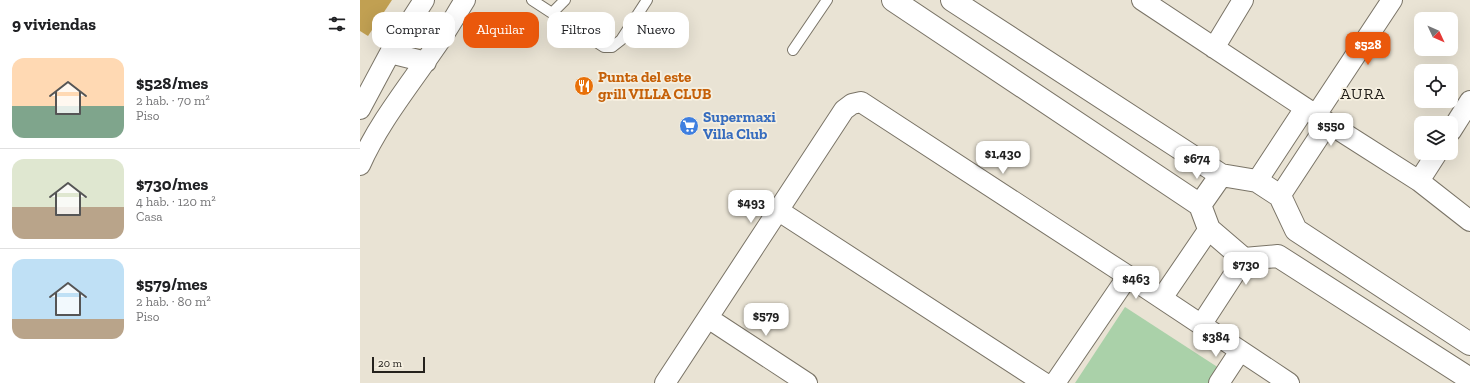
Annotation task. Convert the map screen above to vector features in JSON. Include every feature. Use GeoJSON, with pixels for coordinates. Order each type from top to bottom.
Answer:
{"type":"FeatureCollection","features":[{"type":"Feature","properties":{"kind":"street"},"geometry":{"type":"LineString","coordinates":[[360,109],[390,53],[424,0]]}},
{"type":"Feature","properties":{"kind":"street"},"geometry":{"type":"LineString","coordinates":[[360,165],[367,149],[408,86],[426,62],[465,0]]}},
{"type":"Feature","properties":{"kind":"street"},"geometry":{"type":"LineString","coordinates":[[893,0],[1200,204],[1209,229],[1244,259],[1278,256],[1470,379]]}},
{"type":"Feature","properties":{"kind":"street"},"geometry":{"type":"LineString","coordinates":[[952,0],[1221,176],[1257,181],[1280,196],[1296,230],[1470,344]]}},
{"type":"Feature","properties":{"kind":"street"},"geometry":{"type":"LineString","coordinates":[[1142,0],[1419,181],[1470,221]]}},
{"type":"Feature","properties":{"kind":"street"},"geometry":{"type":"LineString","coordinates":[[1214,48],[1243,0]]}},
{"type":"Feature","properties":{"kind":"street"},"geometry":{"type":"LineString","coordinates":[[1257,181],[1316,115],[1392,0]]}},
{"type":"Feature","properties":{"kind":"street"},"geometry":{"type":"LineString","coordinates":[[390,53],[426,62]]}},
{"type":"Feature","properties":{"kind":"street"},"geometry":{"type":"LineString","coordinates":[[665,383],[844,110],[852,104],[862,102],[1290,383]]}},
{"type":"Feature","properties":{"kind":"street"},"geometry":{"type":"LineString","coordinates":[[1458,120],[1470,102]]}},
{"type":"Feature","properties":{"kind":"street"},"geometry":{"type":"LineString","coordinates":[[1280,196],[1316,115]]}},
{"type":"Feature","properties":{"kind":"street"},"geometry":{"type":"LineString","coordinates":[[1419,181],[1432,160]]}},
{"type":"Feature","properties":{"kind":"street"},"geometry":{"type":"LineString","coordinates":[[1200,204],[1221,176]]}},
{"type":"Feature","properties":{"kind":"street"},"geometry":{"type":"LineString","coordinates":[[779,211],[1044,383]]}},
{"type":"Feature","properties":{"kind":"street"},"geometry":{"type":"LineString","coordinates":[[1162,298],[1209,229]]}},
{"type":"Feature","properties":{"kind":"street"},"geometry":{"type":"LineString","coordinates":[[1278,256],[1296,230]]}},
{"type":"Feature","properties":{"kind":"street"},"geometry":{"type":"LineString","coordinates":[[1202,326],[1244,259]]}},
{"type":"Feature","properties":{"kind":"street"},"geometry":{"type":"LineString","coordinates":[[1055,383],[1128,276]]}},
{"type":"Feature","properties":{"kind":"street"},"geometry":{"type":"LineString","coordinates":[[708,318],[807,383]]}},
{"type":"Feature","properties":{"kind":"street"},"geometry":{"type":"LineString","coordinates":[[1219,383],[1240,351]]}},
{"type":"Feature","properties":{"kind":"lane"},"geometry":{"type":"LineString","coordinates":[[532,0],[549,12]]}},
{"type":"Feature","properties":{"kind":"lane"},"geometry":{"type":"LineString","coordinates":[[554,12],[566,0]]}},
{"type":"Feature","properties":{"kind":"lane"},"geometry":{"type":"LineString","coordinates":[[615,45],[621,40],[647,0]]}},
{"type":"Feature","properties":{"kind":"lane"},"geometry":{"type":"LineString","coordinates":[[793,50],[827,0]]}},
{"type":"Feature","properties":{"kind":"green space"},"geometry":{"type":"Polygon","coordinates":[[[1125,307],[1219,368],[1209,383],[1075,383],[1125,307]]]}},
{"type":"Feature","properties":{"kind":"building"},"geometry":{"type":"Polygon","coordinates":[[[360,0],[392,0],[384,12],[372,12],[372,30],[368,36],[360,31],[360,0]]]}},
{"type":"Feature","properties":{"kind":"place","name":"Punta del este grill VILLA CLUB"},"geometry":{"type":"Point","coordinates":[584,86]}},
{"type":"Feature","properties":{"kind":"place","name":"Supermaxi Villa Club"},"geometry":{"type":"Point","coordinates":[689,126]}},
{"type":"Feature","properties":{"kind":"district","name":"AURA"},"geometry":{"type":"Point","coordinates":[1363,93]}}]}
